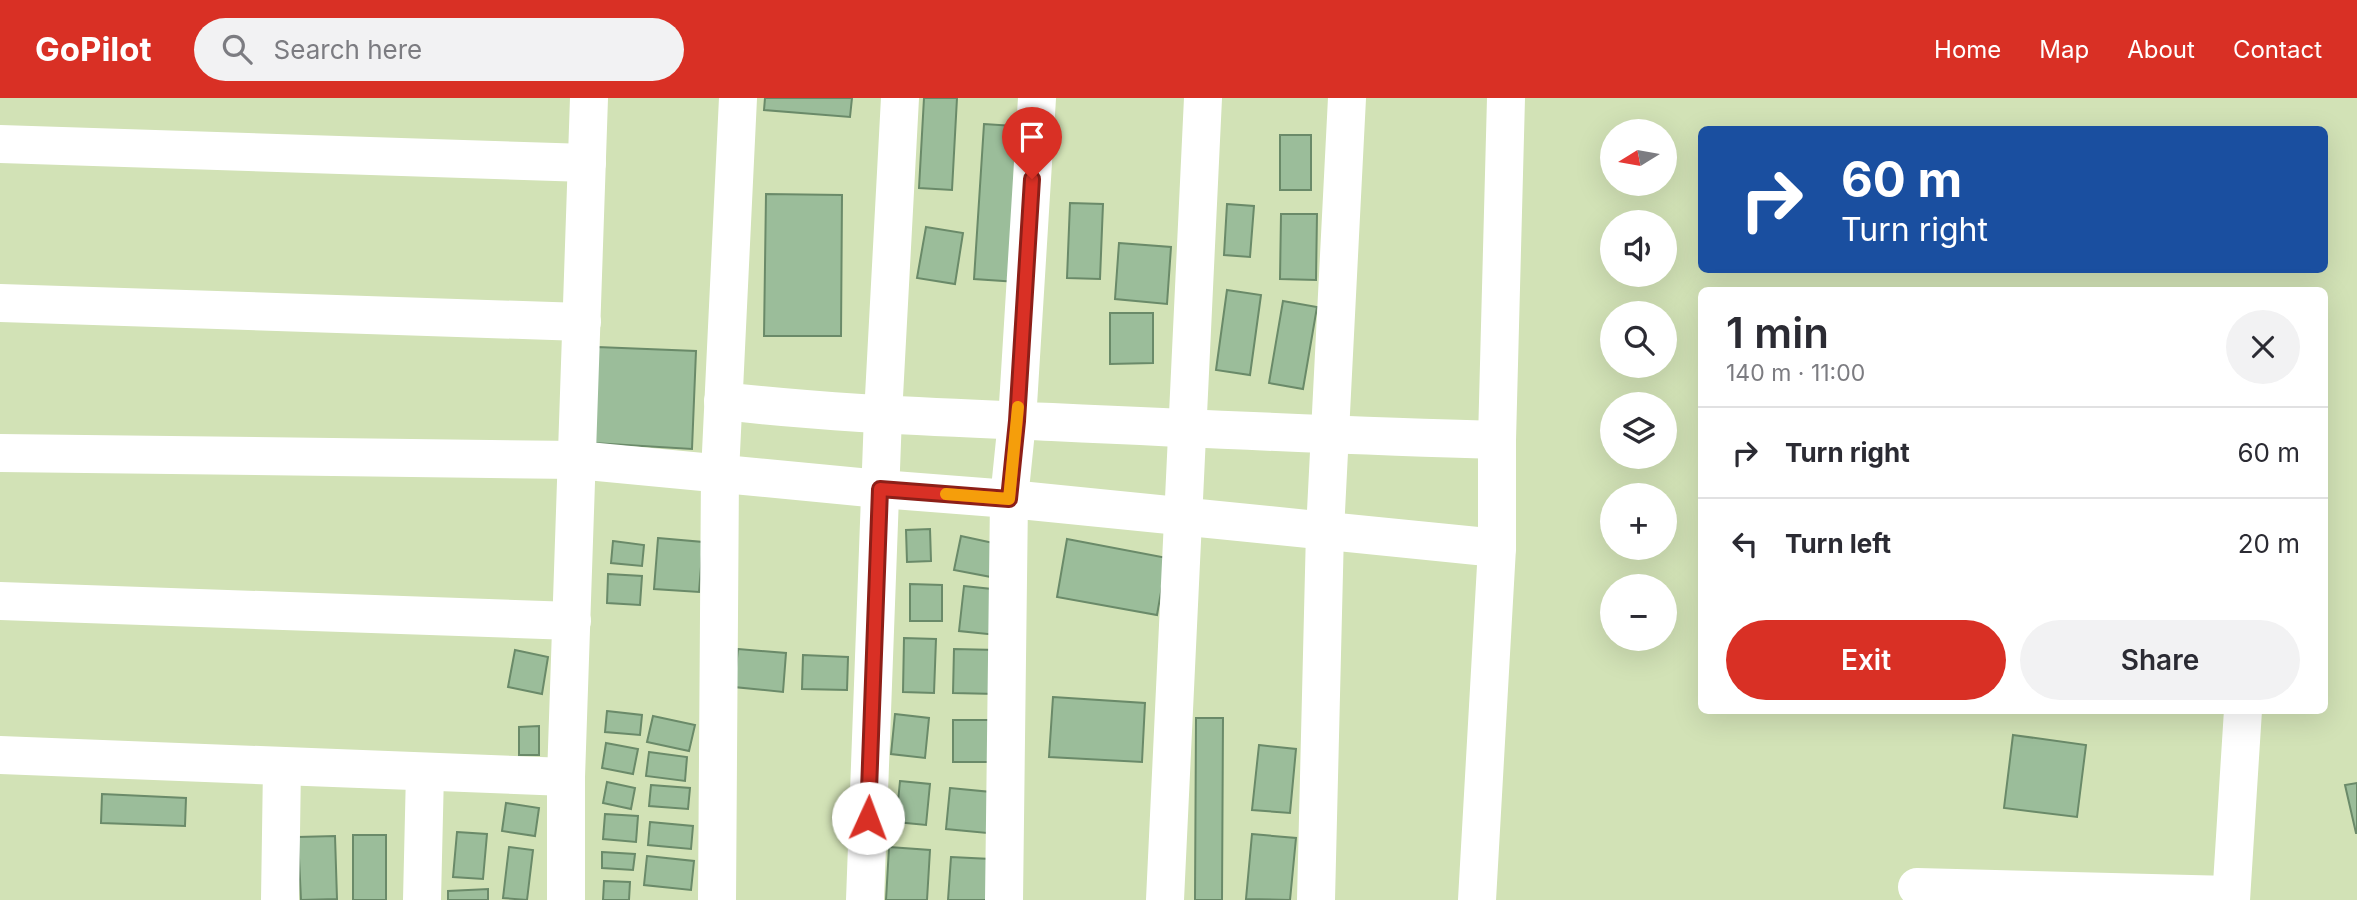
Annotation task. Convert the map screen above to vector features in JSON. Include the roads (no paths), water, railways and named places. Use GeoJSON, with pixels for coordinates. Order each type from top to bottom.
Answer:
{"type":"FeatureCollection","features":[{"type":"Feature","properties":{"kind":"street"},"geometry":{"type":"LineString","coordinates":[[566,900],[566,777],[589,98]]}},
{"type":"Feature","properties":{"kind":"street"},"geometry":{"type":"LineString","coordinates":[[717,900],[720,473],[738,98]]}},
{"type":"Feature","properties":{"kind":"street"},"geometry":{"type":"LineString","coordinates":[[865,900],[883,415],[901,98]]}},
{"type":"Feature","properties":{"kind":"street"},"geometry":{"type":"LineString","coordinates":[[1004,900],[1009,499],[1017,421],[1037,98]]}},
{"type":"Feature","properties":{"kind":"street"},"geometry":{"type":"LineString","coordinates":[[1165,900],[1203,98]]}},
{"type":"Feature","properties":{"kind":"street"},"geometry":{"type":"LineString","coordinates":[[1315,900],[1325,531],[1347,98]]}},
{"type":"Feature","properties":{"kind":"street"},"geometry":{"type":"LineString","coordinates":[[1476,900],[1497,548],[1497,440],[1506,98]]}},
{"type":"Feature","properties":{"kind":"street"},"geometry":{"type":"LineString","coordinates":[[0,144],[587,163]]}},
{"type":"Feature","properties":{"kind":"street"},"geometry":{"type":"LineString","coordinates":[[0,303],[582,322]]}},
{"type":"Feature","properties":{"kind":"street"},"geometry":{"type":"LineString","coordinates":[[723,401],[790,409],[883,415],[1497,440]]}},
{"type":"Feature","properties":{"kind":"street"},"geometry":{"type":"LineString","coordinates":[[0,453],[577,460],[1009,499],[1497,548]]}},
{"type":"Feature","properties":{"kind":"street"},"geometry":{"type":"LineString","coordinates":[[0,601],[572,621]]}},
{"type":"Feature","properties":{"kind":"street"},"geometry":{"type":"LineString","coordinates":[[1917,887],[2231,898],[2243,714]]}},
{"type":"Feature","properties":{"kind":"street"},"geometry":{"type":"LineString","coordinates":[[0,755],[566,777]]}},
{"type":"Feature","properties":{"kind":"street"},"geometry":{"type":"LineString","coordinates":[[280,900],[282,766]]}},
{"type":"Feature","properties":{"kind":"street"},"geometry":{"type":"LineString","coordinates":[[422,900],[425,772]]}}]}
